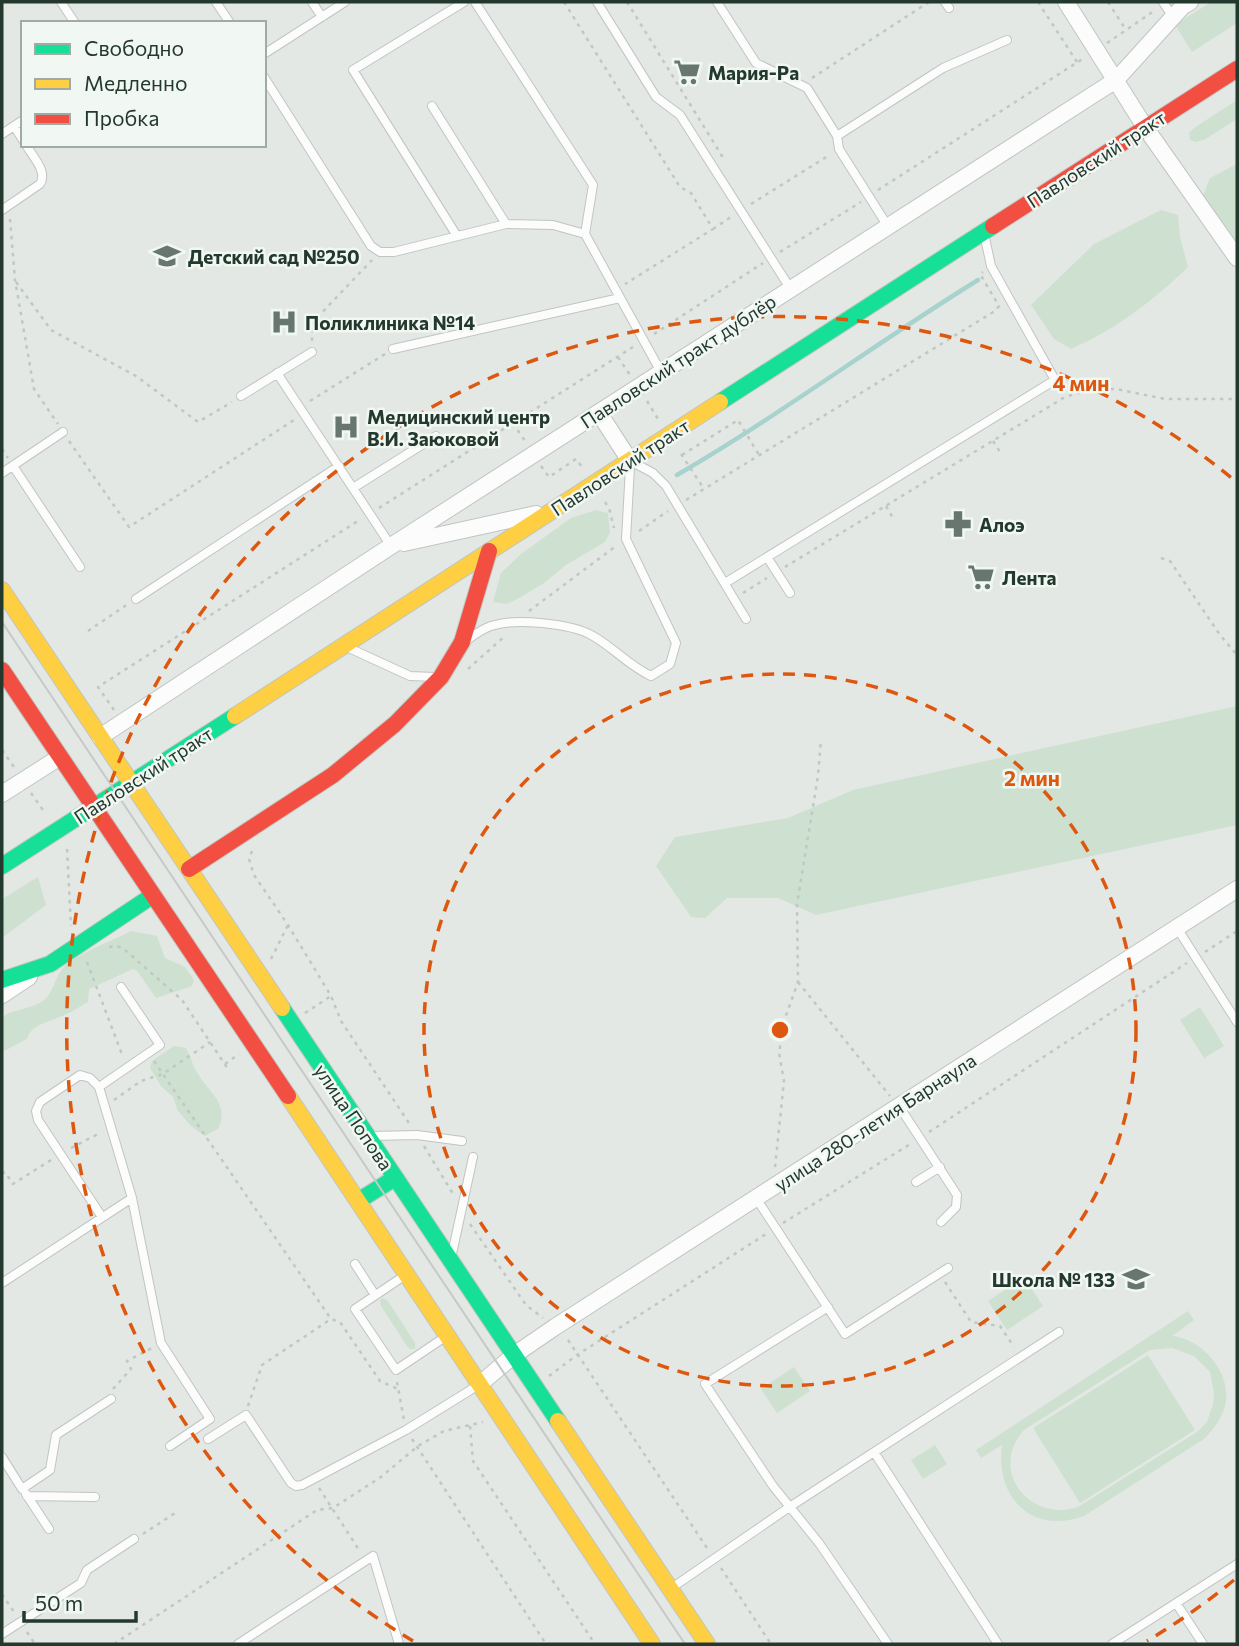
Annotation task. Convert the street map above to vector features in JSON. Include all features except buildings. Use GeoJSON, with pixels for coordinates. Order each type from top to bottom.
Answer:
{"type":"FeatureCollection","features":[{"type":"Feature","properties":{"kind":"main road","name":"Павловский тракт"},"geometry":{"type":"LineString","coordinates":[[2,866],[1237,69]]}},
{"type":"Feature","properties":{"kind":"main road"},"geometry":{"type":"LineString","coordinates":[[189,869],[333,775],[395,724],[441,677],[462,642],[489,551]]}},
{"type":"Feature","properties":{"kind":"main road","name":"улица Попова"},"geometry":{"type":"LineString","coordinates":[[2,590],[707,1644]]}},
{"type":"Feature","properties":{"kind":"main road"},"geometry":{"type":"LineString","coordinates":[[2,670],[652,1644]]}},
{"type":"Feature","properties":{"kind":"main road"},"geometry":{"type":"LineString","coordinates":[[2,980],[50,964],[152,896]]}},
{"type":"Feature","properties":{"kind":"main road"},"geometry":{"type":"LineString","coordinates":[[358,1201],[395,1178]]}},
{"type":"Feature","properties":{"kind":"street"},"geometry":{"type":"LineString","coordinates":[[1066,2],[1145,127],[1237,258]]}},
{"type":"Feature","properties":{"kind":"street","name":"Павловский тракт дублёр"},"geometry":{"type":"LineString","coordinates":[[100,737],[887,225],[1116,80],[1167,8],[1190,2]]}},
{"type":"Feature","properties":{"kind":"street"},"geometry":{"type":"LineString","coordinates":[[598,413],[630,461]]}},
{"type":"Feature","properties":{"kind":"street"},"geometry":{"type":"LineString","coordinates":[[391,546],[554,510]]}},
{"type":"Feature","properties":{"kind":"street"},"geometry":{"type":"LineString","coordinates":[[2,794],[60,757]]}},
{"type":"Feature","properties":{"kind":"street","name":"улица 280-летия Барнаула"},"geometry":{"type":"LineString","coordinates":[[480,1384],[514,1355],[1237,889]]}},
{"type":"Feature","properties":{"kind":"street"},"geometry":{"type":"LineString","coordinates":[[2,995],[50,964]]}},
{"type":"Feature","properties":{"kind":"lane"},"geometry":{"type":"LineString","coordinates":[[61,2],[74,21]]}},
{"type":"Feature","properties":{"kind":"lane"},"geometry":{"type":"LineString","coordinates":[[216,2],[229,21]]}},
{"type":"Feature","properties":{"kind":"lane"},"geometry":{"type":"LineString","coordinates":[[312,2],[322,17]]}},
{"type":"Feature","properties":{"kind":"lane"},"geometry":{"type":"LineString","coordinates":[[266,53],[345,2]]}},
{"type":"Feature","properties":{"kind":"lane"},"geometry":{"type":"LineString","coordinates":[[457,236],[353,71],[464,2]]}},
{"type":"Feature","properties":{"kind":"lane"},"geometry":{"type":"LineString","coordinates":[[475,2],[593,185],[585,234],[661,372]]}},
{"type":"Feature","properties":{"kind":"lane"},"geometry":{"type":"LineString","coordinates":[[597,2],[656,97],[680,114],[790,288]]}},
{"type":"Feature","properties":{"kind":"lane"},"geometry":{"type":"LineString","coordinates":[[717,2],[756,63],[807,88],[837,136],[839,149],[887,225]]}},
{"type":"Feature","properties":{"kind":"lane"},"geometry":{"type":"LineString","coordinates":[[837,136],[943,68],[1007,40]]}},
{"type":"Feature","properties":{"kind":"lane"},"geometry":{"type":"LineString","coordinates":[[266,80],[371,246],[380,252],[394,252],[506,224],[553,225],[585,234]]}},
{"type":"Feature","properties":{"kind":"lane"},"geometry":{"type":"LineString","coordinates":[[432,106],[506,224]]}},
{"type":"Feature","properties":{"kind":"lane"},"geometry":{"type":"LineString","coordinates":[[2,134],[21,121]]}},
{"type":"Feature","properties":{"kind":"lane"},"geometry":{"type":"LineString","coordinates":[[14,126],[21,137]]}},
{"type":"Feature","properties":{"kind":"lane"},"geometry":{"type":"LineString","coordinates":[[5,208],[43,180],[43,173],[27,147]]}},
{"type":"Feature","properties":{"kind":"lane"},"geometry":{"type":"LineString","coordinates":[[725,583],[1055,380],[991,267],[984,231]]}},
{"type":"Feature","properties":{"kind":"lane"},"geometry":{"type":"LineString","coordinates":[[394,349],[618,294]]}},
{"type":"Feature","properties":{"kind":"lane"},"geometry":{"type":"LineString","coordinates":[[241,396],[312,352]]}},
{"type":"Feature","properties":{"kind":"lane"},"geometry":{"type":"LineString","coordinates":[[277,373],[391,546]]}},
{"type":"Feature","properties":{"kind":"lane"},"geometry":{"type":"LineString","coordinates":[[2,474],[63,432]]}},
{"type":"Feature","properties":{"kind":"lane"},"geometry":{"type":"LineString","coordinates":[[353,488],[436,436]]}},
{"type":"Feature","properties":{"kind":"lane"},"geometry":{"type":"LineString","coordinates":[[462,642],[491,626],[520,621],[586,632],[636,669],[651,676],[670,664],[676,643],[626,539],[630,461],[653,473],[666,486],[746,619]]}},
{"type":"Feature","properties":{"kind":"lane"},"geometry":{"type":"LineString","coordinates":[[13,466],[80,567]]}},
{"type":"Feature","properties":{"kind":"lane"},"geometry":{"type":"LineString","coordinates":[[136,599],[339,466]]}},
{"type":"Feature","properties":{"kind":"lane"},"geometry":{"type":"LineString","coordinates":[[767,557],[790,593]]}},
{"type":"Feature","properties":{"kind":"lane"},"geometry":{"type":"LineString","coordinates":[[343,646],[410,676],[441,677]]}},
{"type":"Feature","properties":{"kind":"lane"},"geometry":{"type":"LineString","coordinates":[[1177,929],[1237,1022]]}},
{"type":"Feature","properties":{"kind":"lane"},"geometry":{"type":"LineString","coordinates":[[99,1087],[160,1045],[121,987]]}},
{"type":"Feature","properties":{"kind":"lane"},"geometry":{"type":"LineString","coordinates":[[102,1217],[38,1120],[36,1111],[40,1102],[80,1075],[90,1078],[99,1087],[111,1127],[132,1198],[160,1343],[210,1419],[170,1446]]}},
{"type":"Feature","properties":{"kind":"lane"},"geometry":{"type":"LineString","coordinates":[[899,1106],[957,1195],[956,1207],[941,1222]]}},
{"type":"Feature","properties":{"kind":"lane"},"geometry":{"type":"LineString","coordinates":[[367,1136],[417,1135],[462,1141]]}},
{"type":"Feature","properties":{"kind":"lane"},"geometry":{"type":"LineString","coordinates":[[450,1261],[463,1212],[473,1157]]}},
{"type":"Feature","properties":{"kind":"lane"},"geometry":{"type":"LineString","coordinates":[[916,1182],[940,1167]]}},
{"type":"Feature","properties":{"kind":"lane"},"geometry":{"type":"LineString","coordinates":[[2,1283],[132,1198]]}},
{"type":"Feature","properties":{"kind":"lane"},"geometry":{"type":"LineString","coordinates":[[756,1198],[845,1334],[948,1268]]}},
{"type":"Feature","properties":{"kind":"lane"},"geometry":{"type":"LineString","coordinates":[[355,1264],[375,1295]]}},
{"type":"Feature","properties":{"kind":"lane"},"geometry":{"type":"LineString","coordinates":[[407,1274],[355,1309],[396,1370],[448,1335]]}},
{"type":"Feature","properties":{"kind":"lane"},"geometry":{"type":"LineString","coordinates":[[828,1307],[705,1384],[773,1486],[819,1542],[888,1644]]}},
{"type":"Feature","properties":{"kind":"lane"},"geometry":{"type":"LineString","coordinates":[[670,1589],[791,1506],[1059,1332]]}},
{"type":"Feature","properties":{"kind":"lane"},"geometry":{"type":"LineString","coordinates":[[208,1439],[246,1415],[291,1483],[296,1486],[406,1430],[480,1384]]}},
{"type":"Feature","properties":{"kind":"lane"},"geometry":{"type":"LineString","coordinates":[[25,1492],[50,1470],[56,1435],[110,1399]]}},
{"type":"Feature","properties":{"kind":"lane"},"geometry":{"type":"LineString","coordinates":[[874,1452],[998,1644]]}},
{"type":"Feature","properties":{"kind":"lane"},"geometry":{"type":"LineString","coordinates":[[2,1457],[49,1529]]}},
{"type":"Feature","properties":{"kind":"lane"},"geometry":{"type":"LineString","coordinates":[[25,1492],[95,1497]]}},
{"type":"Feature","properties":{"kind":"lane"},"geometry":{"type":"LineString","coordinates":[[2,1634],[81,1583],[87,1570],[134,1539]]}},
{"type":"Feature","properties":{"kind":"lane"},"geometry":{"type":"LineString","coordinates":[[238,1644],[373,1556],[400,1644]]}},
{"type":"Feature","properties":{"kind":"lane"},"geometry":{"type":"LineString","coordinates":[[1112,1644],[1237,1564]]}},
{"type":"Feature","properties":{"kind":"lane"},"geometry":{"type":"LineString","coordinates":[[1176,1603],[1203,1644]]}},
{"type":"Feature","properties":{"kind":"path"},"geometry":{"type":"LineString","coordinates":[[564,2],[680,187],[691,193],[713,229]]}},
{"type":"Feature","properties":{"kind":"path"},"geometry":{"type":"LineString","coordinates":[[627,2],[722,156],[722,163]]}},
{"type":"Feature","properties":{"kind":"path"},"geometry":{"type":"LineString","coordinates":[[807,88],[814,76],[929,2]]}},
{"type":"Feature","properties":{"kind":"path"},"geometry":{"type":"LineString","coordinates":[[1038,2],[1077,62]]}},
{"type":"Feature","properties":{"kind":"path"},"geometry":{"type":"LineString","coordinates":[[1108,2],[1126,30]]}},
{"type":"Feature","properties":{"kind":"path"},"geometry":{"type":"LineString","coordinates":[[122,723],[98,687],[1126,30],[1167,8]]}},
{"type":"Feature","properties":{"kind":"path"},"geometry":{"type":"LineString","coordinates":[[745,199],[749,206],[839,149]]}},
{"type":"Feature","properties":{"kind":"path"},"geometry":{"type":"LineString","coordinates":[[5,208],[34,389],[129,527],[394,349]]}},
{"type":"Feature","properties":{"kind":"path"},"geometry":{"type":"LineString","coordinates":[[618,294],[741,211]]}},
{"type":"Feature","properties":{"kind":"path"},"geometry":{"type":"LineString","coordinates":[[312,352],[312,323],[380,252]]}},
{"type":"Feature","properties":{"kind":"path"},"geometry":{"type":"LineString","coordinates":[[520,621],[533,606],[678,505],[995,311],[999,306],[980,274]]}},
{"type":"Feature","properties":{"kind":"path"},"geometry":{"type":"LineString","coordinates":[[15,280],[51,330],[136,376],[198,422],[241,396]]}},
{"type":"Feature","properties":{"kind":"path"},"geometry":{"type":"LineString","coordinates":[[734,598],[1065,397],[1089,390],[1116,389],[1166,399],[1237,399]]}},
{"type":"Feature","properties":{"kind":"path"},"geometry":{"type":"LineString","coordinates":[[682,455],[738,419],[759,455]]}},
{"type":"Feature","properties":{"kind":"path"},"geometry":{"type":"LineString","coordinates":[[513,422],[525,441]]}},
{"type":"Feature","properties":{"kind":"path"},"geometry":{"type":"LineString","coordinates":[[993,442],[1000,452]]}},
{"type":"Feature","properties":{"kind":"path"},"geometry":{"type":"LineString","coordinates":[[541,466],[549,477],[576,459]]}},
{"type":"Feature","properties":{"kind":"path"},"geometry":{"type":"LineString","coordinates":[[886,506],[893,518]]}},
{"type":"Feature","properties":{"kind":"path"},"geometry":{"type":"LineString","coordinates":[[1161,558],[1170,561],[1237,656]]}},
{"type":"Feature","properties":{"kind":"path"},"geometry":{"type":"LineString","coordinates":[[88,631],[136,599]]}},
{"type":"Feature","properties":{"kind":"path"},"geometry":{"type":"LineString","coordinates":[[772,1188],[784,1081],[779,1053],[784,1021],[798,982],[797,904],[818,776],[821,739]]}},
{"type":"Feature","properties":{"kind":"path"},"geometry":{"type":"LineString","coordinates":[[67,847],[72,933]]}},
{"type":"Feature","properties":{"kind":"path"},"geometry":{"type":"LineString","coordinates":[[254,875],[288,925],[331,996],[341,1021],[417,1135],[473,1230],[526,1305],[546,1320]]}},
{"type":"Feature","properties":{"kind":"path"},"geometry":{"type":"LineString","coordinates":[[269,964],[288,925]]}},
{"type":"Feature","properties":{"kind":"path"},"geometry":{"type":"LineString","coordinates":[[577,1355],[1237,932]]}},
{"type":"Feature","properties":{"kind":"path"},"geometry":{"type":"LineString","coordinates":[[109,947],[124,949],[181,1000],[228,1069]]}},
{"type":"Feature","properties":{"kind":"path"},"geometry":{"type":"LineString","coordinates":[[86,959],[128,1068]]}},
{"type":"Feature","properties":{"kind":"path"},"geometry":{"type":"LineString","coordinates":[[798,982],[899,1106]]}},
{"type":"Feature","properties":{"kind":"path"},"geometry":{"type":"LineString","coordinates":[[306,1021],[302,1014],[331,996]]}},
{"type":"Feature","properties":{"kind":"path"},"geometry":{"type":"LineString","coordinates":[[104,1106],[141,1082],[163,1074],[210,1042]]}},
{"type":"Feature","properties":{"kind":"path"},"geometry":{"type":"LineString","coordinates":[[149,1053],[331,1319],[340,1322],[380,1381],[398,1389]]}},
{"type":"Feature","properties":{"kind":"path"},"geometry":{"type":"LineString","coordinates":[[2,1174],[5,1172],[13,1184],[60,1154],[111,1127]]}},
{"type":"Feature","properties":{"kind":"path"},"geometry":{"type":"LineString","coordinates":[[940,1274],[971,1322],[1000,1326],[1019,1356]]}},
{"type":"Feature","properties":{"kind":"path"},"geometry":{"type":"LineString","coordinates":[[246,1415],[261,1365],[331,1319]]}},
{"type":"Feature","properties":{"kind":"path"},"geometry":{"type":"LineString","coordinates":[[568,1340],[771,1644]]}},
{"type":"Feature","properties":{"kind":"path"},"geometry":{"type":"LineString","coordinates":[[110,1399],[113,1388],[131,1369],[127,1361],[160,1343]]}},
{"type":"Feature","properties":{"kind":"path"},"geometry":{"type":"LineString","coordinates":[[396,1370],[406,1430],[545,1644]]}},
{"type":"Feature","properties":{"kind":"path"},"geometry":{"type":"LineString","coordinates":[[114,1644],[317,1510],[333,1508],[381,1478],[418,1447],[444,1431],[470,1424],[473,1461],[594,1644]]}},
{"type":"Feature","properties":{"kind":"path"},"geometry":{"type":"LineString","coordinates":[[313,1479],[366,1560]]}},
{"type":"Feature","properties":{"kind":"path"},"geometry":{"type":"LineString","coordinates":[[134,1539],[175,1513]]}},
{"type":"Feature","properties":{"kind":"green space"},"geometry":{"type":"Polygon","coordinates":[[[1211,2],[1237,2],[1237,23],[1192,52],[1175,25],[1211,2]]]}},
{"type":"Feature","properties":{"kind":"green space"},"geometry":{"type":"Polygon","coordinates":[[[1237,100],[1237,119],[1204,140],[1190,140],[1189,133],[1194,128],[1237,100]]]}},
{"type":"Feature","properties":{"kind":"green space"},"geometry":{"type":"Polygon","coordinates":[[[1237,164],[1237,265],[1202,198],[1210,178],[1237,164]]]}},
{"type":"Feature","properties":{"kind":"green space"},"geometry":{"type":"Polygon","coordinates":[[[1161,210],[1178,215],[1180,237],[1188,267],[1162,291],[1103,333],[1071,349],[1054,339],[1031,305],[1094,244],[1161,210]]]}},
{"type":"Feature","properties":{"kind":"green space"},"geometry":{"type":"Polygon","coordinates":[[[596,510],[608,513],[610,532],[605,542],[566,565],[521,597],[507,604],[493,602],[501,573],[521,554],[571,518],[596,510]]]}},
{"type":"Feature","properties":{"kind":"green space"},"geometry":{"type":"Polygon","coordinates":[[[1237,706],[1237,825],[816,915],[778,898],[727,898],[705,918],[691,917],[656,866],[675,837],[788,818],[853,790],[1237,706]]]}},
{"type":"Feature","properties":{"kind":"green space"},"geometry":{"type":"Polygon","coordinates":[[[38,877],[46,905],[2,938],[2,899],[38,877]]]}},
{"type":"Feature","properties":{"kind":"green space"},"geometry":{"type":"Polygon","coordinates":[[[131,931],[157,936],[165,958],[185,967],[194,980],[192,986],[156,998],[133,969],[89,989],[88,1002],[38,1026],[27,1039],[2,1052],[2,1017],[43,1001],[68,963],[131,931]]]}},
{"type":"Feature","properties":{"kind":"green space"},"geometry":{"type":"Polygon","coordinates":[[[1200,1007],[1224,1046],[1204,1058],[1180,1020],[1200,1007]]]}},
{"type":"Feature","properties":{"kind":"green space"},"geometry":{"type":"Polygon","coordinates":[[[174,1046],[186,1048],[196,1071],[220,1106],[222,1113],[218,1129],[205,1136],[191,1126],[178,1111],[173,1097],[161,1086],[150,1068],[152,1061],[174,1046]]]}},
{"type":"Feature","properties":{"kind":"green space"},"geometry":{"type":"Polygon","coordinates":[[[1024,1277],[1043,1306],[1007,1330],[988,1301],[1024,1277]]]}},
{"type":"Feature","properties":{"kind":"green space"},"geometry":{"type":"Polygon","coordinates":[[[383,1298],[388,1301],[415,1343],[415,1349],[407,1346],[381,1306],[380,1300],[383,1298]]]}},
{"type":"Feature","properties":{"kind":"green space"},"geometry":{"type":"Polygon","coordinates":[[[1188,1311],[1194,1320],[1172,1336],[1194,1343],[1212,1358],[1219,1368],[1226,1390],[1225,1407],[1218,1422],[1204,1439],[1084,1516],[1065,1521],[1033,1516],[1020,1507],[1004,1481],[1002,1445],[981,1458],[976,1450],[1188,1311]],[[1172,1348],[1150,1350],[1024,1430],[1014,1445],[1010,1461],[1012,1476],[1019,1490],[1044,1507],[1060,1510],[1078,1507],[1197,1432],[1207,1422],[1214,1393],[1210,1372],[1194,1356],[1172,1348]]]}},
{"type":"Feature","properties":{"kind":"green space"},"geometry":{"type":"Polygon","coordinates":[[[1148,1355],[1195,1430],[1080,1503],[1033,1428],[1148,1355]]]}},
{"type":"Feature","properties":{"kind":"green space"},"geometry":{"type":"Polygon","coordinates":[[[794,1367],[810,1391],[777,1413],[761,1389],[794,1367]]]}},
{"type":"Feature","properties":{"kind":"green space"},"geometry":{"type":"Polygon","coordinates":[[[935,1445],[947,1464],[923,1479],[911,1460],[935,1445]]]}},
{"type":"Feature","properties":{"kind":"waterway"},"geometry":{"type":"LineString","coordinates":[[677,475],[978,280]]}},
{"type":"Feature","properties":{"kind":"tram line"},"geometry":{"type":"LineString","coordinates":[[2,622],[685,1644]]}},
{"type":"Feature","properties":{"kind":"traffic: fast"},"geometry":{"type":"LineString","coordinates":[[720,402],[993,226]]}},
{"type":"Feature","properties":{"kind":"traffic: fast"},"geometry":{"type":"LineString","coordinates":[[2,866],[235,716]]}},
{"type":"Feature","properties":{"kind":"traffic: fast"},"geometry":{"type":"LineString","coordinates":[[2,980],[50,964],[152,896]]}},
{"type":"Feature","properties":{"kind":"traffic: fast"},"geometry":{"type":"LineString","coordinates":[[282,1008],[558,1421]]}},
{"type":"Feature","properties":{"kind":"traffic: fast"},"geometry":{"type":"LineString","coordinates":[[358,1201],[395,1178]]}},
{"type":"Feature","properties":{"kind":"traffic: slow"},"geometry":{"type":"LineString","coordinates":[[235,716],[720,402]]}},
{"type":"Feature","properties":{"kind":"traffic: slow"},"geometry":{"type":"LineString","coordinates":[[2,590],[282,1008]]}},
{"type":"Feature","properties":{"kind":"traffic: slow"},"geometry":{"type":"LineString","coordinates":[[288,1096],[652,1644]]}},
{"type":"Feature","properties":{"kind":"traffic: slow"},"geometry":{"type":"LineString","coordinates":[[558,1421],[707,1644]]}},
{"type":"Feature","properties":{"kind":"traffic: jam"},"geometry":{"type":"LineString","coordinates":[[993,226],[1237,69]]}},
{"type":"Feature","properties":{"kind":"traffic: jam"},"geometry":{"type":"LineString","coordinates":[[189,869],[333,775],[395,724],[441,677],[462,642],[489,551]]}},
{"type":"Feature","properties":{"kind":"traffic: jam"},"geometry":{"type":"LineString","coordinates":[[2,670],[288,1096]]}},
{"type":"Feature","properties":{"kind":"place","name":"Мария-Ра"},"geometry":{"type":"Point","coordinates":[687,72]}},
{"type":"Feature","properties":{"kind":"place","name":"Детский сад №250"},"geometry":{"type":"Point","coordinates":[167,256]}},
{"type":"Feature","properties":{"kind":"place","name":"Поликлиника №14"},"geometry":{"type":"Point","coordinates":[284,322]}},
{"type":"Feature","properties":{"kind":"place","name":"Медицинский центр В.И. Заюковой"},"geometry":{"type":"Point","coordinates":[346,427]}},
{"type":"Feature","properties":{"kind":"place","name":"Алоэ"},"geometry":{"type":"Point","coordinates":[958,524]}},
{"type":"Feature","properties":{"kind":"place","name":"Лента"},"geometry":{"type":"Point","coordinates":[981,577]}},
{"type":"Feature","properties":{"kind":"place","name":"Школа № 133"},"geometry":{"type":"Point","coordinates":[1136,1279]}}]}
